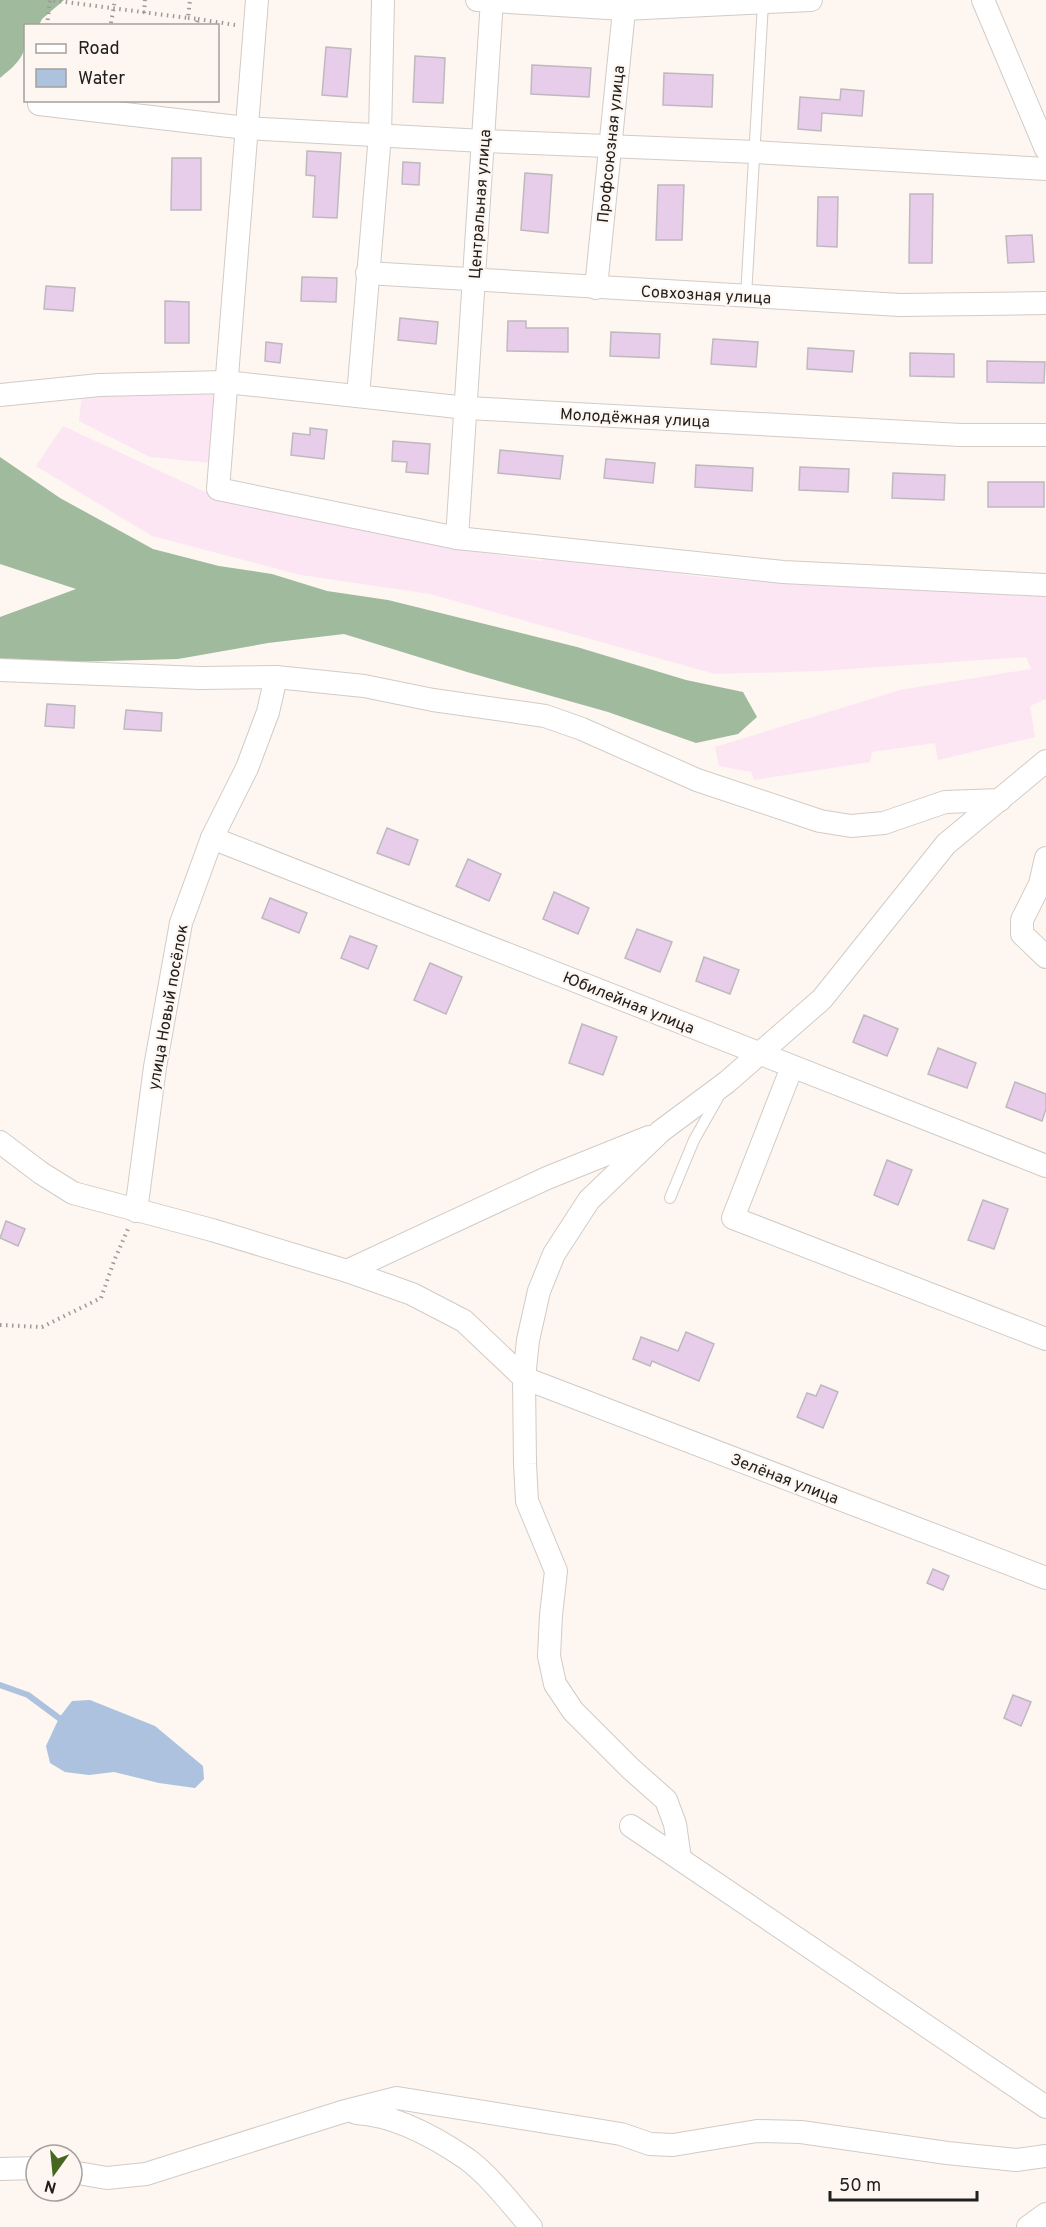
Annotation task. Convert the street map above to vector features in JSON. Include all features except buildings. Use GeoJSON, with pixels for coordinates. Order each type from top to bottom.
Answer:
{"type":"FeatureCollection","features":[{"type":"Feature","properties":{"kind":"street"},"geometry":{"type":"LineString","coordinates":[[257,0],[218,489],[457,538],[783,572],[1046,585]]}},
{"type":"Feature","properties":{"kind":"street"},"geometry":{"type":"LineString","coordinates":[[358,396],[380,135],[383,0]]}},
{"type":"Feature","properties":{"kind":"street"},"geometry":{"type":"LineString","coordinates":[[487,0],[624,5],[811,0]]}},
{"type":"Feature","properties":{"kind":"street","name":"Центральная улица"},"geometry":{"type":"LineString","coordinates":[[457,538],[483,141],[487,0]]}},
{"type":"Feature","properties":{"kind":"street"},"geometry":{"type":"LineString","coordinates":[[988,3],[1046,149]]}},
{"type":"Feature","properties":{"kind":"street","name":"Профсоюзная улица"},"geometry":{"type":"LineString","coordinates":[[596,288],[624,5]]}},
{"type":"Feature","properties":{"kind":"street"},"geometry":{"type":"LineString","coordinates":[[39,104],[246,128],[483,141],[754,152],[1046,169]]}},
{"type":"Feature","properties":{"kind":"street","name":"Совхозная улица"},"geometry":{"type":"LineString","coordinates":[[367,273],[900,305],[1046,303]]}},
{"type":"Feature","properties":{"kind":"street","name":"Молодёжная улица"},"geometry":{"type":"LineString","coordinates":[[0,395],[99,385],[226,382],[467,408],[961,435],[1046,435]]}},
{"type":"Feature","properties":{"kind":"street"},"geometry":{"type":"LineString","coordinates":[[0,670],[200,678],[276,677],[364,686],[433,700],[544,716],[582,729],[697,780],[820,821],[851,826],[884,823],[945,802],[1000,800]]}},
{"type":"Feature","properties":{"kind":"street","name":"улица Новый посёлок"},"geometry":{"type":"LineString","coordinates":[[136,1210],[155,1067],[181,923],[212,838],[247,768],[268,712],[276,677]]}},
{"type":"Feature","properties":{"kind":"street"},"geometry":{"type":"LineString","coordinates":[[680,1859],[675,1824],[666,1800],[631,1769],[573,1711],[555,1684],[549,1656],[556,1571],[527,1501],[524,1378],[528,1340],[539,1291],[554,1254],[589,1200],[662,1131],[727,1082],[822,999],[946,844],[1046,761]]}},
{"type":"Feature","properties":{"kind":"street","name":"Юбилейная улица"},"geometry":{"type":"LineString","coordinates":[[212,838],[1046,1166]]}},
{"type":"Feature","properties":{"kind":"street"},"geometry":{"type":"LineString","coordinates":[[1046,858],[1040,884],[1022,920],[1022,934],[1046,957]]}},
{"type":"Feature","properties":{"kind":"street"},"geometry":{"type":"LineString","coordinates":[[792,1067],[733,1218],[1046,1339]]}},
{"type":"Feature","properties":{"kind":"street"},"geometry":{"type":"LineString","coordinates":[[347,1271],[548,1178],[662,1131]]}},
{"type":"Feature","properties":{"kind":"street"},"geometry":{"type":"LineString","coordinates":[[0,1142],[41,1173],[73,1193],[212,1230],[347,1271],[412,1294],[464,1321],[524,1378]]}},
{"type":"Feature","properties":{"kind":"street","name":"Зелёная улица"},"geometry":{"type":"LineString","coordinates":[[524,1378],[1046,1578]]}},
{"type":"Feature","properties":{"kind":"street"},"geometry":{"type":"LineString","coordinates":[[631,1826],[1046,2107]]}},
{"type":"Feature","properties":{"kind":"street"},"geometry":{"type":"LineString","coordinates":[[84,2174],[107,2178],[146,2174],[342,2112],[396,2098],[621,2134],[650,2144],[673,2145],[757,2131],[801,2132],[1017,2160],[1046,2156]]}},
{"type":"Feature","properties":{"kind":"street"},"geometry":{"type":"LineString","coordinates":[[342,2112],[374,2114],[415,2129],[468,2160],[531,2227]]}},
{"type":"Feature","properties":{"kind":"street"},"geometry":{"type":"LineString","coordinates":[[0,2169],[24,2168]]}},
{"type":"Feature","properties":{"kind":"street"},"geometry":{"type":"LineString","coordinates":[[1028,2227],[1046,2214]]}},
{"type":"Feature","properties":{"kind":"lane"},"geometry":{"type":"LineString","coordinates":[[746,296],[763,3]]}},
{"type":"Feature","properties":{"kind":"lane"},"geometry":{"type":"LineString","coordinates":[[670,1198],[694,1140],[727,1082]]}},
{"type":"Feature","properties":{"kind":"path"},"geometry":{"type":"LineString","coordinates":[[47,24],[50,0],[255,27]]}},
{"type":"Feature","properties":{"kind":"path"},"geometry":{"type":"LineString","coordinates":[[111,23],[115,0]]}},
{"type":"Feature","properties":{"kind":"path"},"geometry":{"type":"LineString","coordinates":[[144,13],[145,0]]}},
{"type":"Feature","properties":{"kind":"path"},"geometry":{"type":"LineString","coordinates":[[188,18],[190,0]]}},
{"type":"Feature","properties":{"kind":"path"},"geometry":{"type":"LineString","coordinates":[[197,24],[198,19]]}},
{"type":"Feature","properties":{"kind":"path"},"geometry":{"type":"LineString","coordinates":[[0,1325],[42,1327],[101,1298],[136,1210]]}},
{"type":"Feature","properties":{"kind":"shaded area"},"geometry":{"type":"Polygon","coordinates":[[[82,393],[217,393],[211,463],[150,457],[79,421],[82,393]]]}},
{"type":"Feature","properties":{"kind":"shaded area"},"geometry":{"type":"Polygon","coordinates":[[[63,426],[203,491],[237,503],[316,521],[479,552],[542,561],[545,555],[702,577],[819,586],[1033,592],[1046,596],[1046,699],[1030,706],[1035,737],[938,760],[935,743],[872,752],[870,762],[754,780],[751,772],[719,766],[715,747],[900,690],[1031,669],[1026,657],[819,671],[715,674],[430,594],[301,575],[152,536],[36,466],[63,426]]]}},
{"type":"Feature","properties":{"kind":"green space"},"geometry":{"type":"Polygon","coordinates":[[[0,0],[64,0],[42,19],[40,24],[24,24],[22,56],[0,78],[0,0]]]}},
{"type":"Feature","properties":{"kind":"green space"},"geometry":{"type":"Polygon","coordinates":[[[0,457],[60,498],[153,549],[219,566],[272,574],[327,591],[388,600],[577,647],[686,680],[743,692],[757,717],[738,734],[696,743],[608,712],[344,634],[268,643],[178,659],[0,664],[0,617],[76,589],[0,564],[0,457]]]}},
{"type":"Feature","properties":{"kind":"water"},"geometry":{"type":"Polygon","coordinates":[[[90,1700],[155,1726],[203,1766],[204,1779],[195,1788],[159,1783],[114,1772],[89,1775],[65,1772],[50,1763],[46,1746],[59,1718],[72,1701],[90,1700]]]}},
{"type":"Feature","properties":{"kind":"waterway"},"geometry":{"type":"LineString","coordinates":[[0,1685],[28,1695],[59,1718]]}}]}
